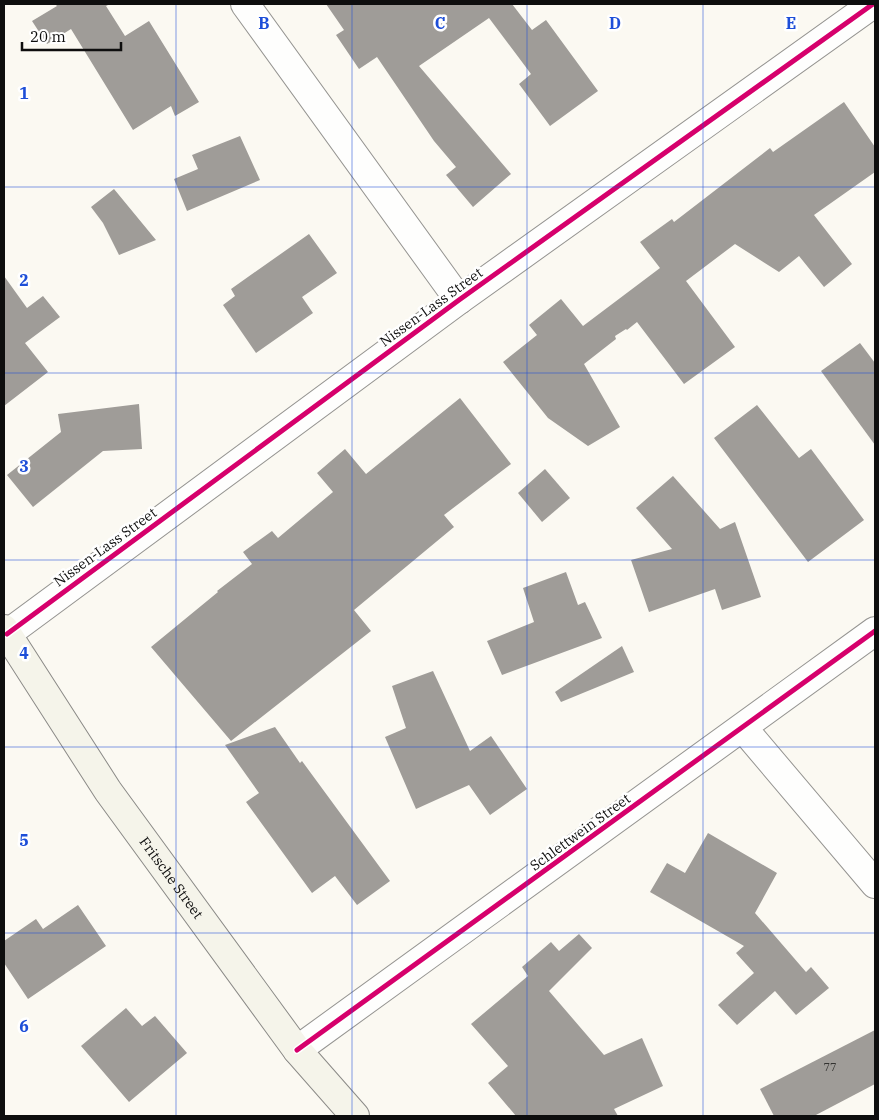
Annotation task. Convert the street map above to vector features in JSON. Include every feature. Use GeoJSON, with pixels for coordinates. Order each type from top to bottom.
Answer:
{"type":"FeatureCollection","features":[{"type":"Feature","properties":{"kind":"street","name":"Nissen-Lass Street"},"geometry":{"type":"LineString","coordinates":[[246,4],[459,300]]}},
{"type":"Feature","properties":{"kind":"street","name":"Nissen-Lass Street"},"geometry":{"type":"LineString","coordinates":[[5,632],[459,300],[873,4]]}},
{"type":"Feature","properties":{"kind":"street","name":"Schlettwein Street"},"geometry":{"type":"LineString","coordinates":[[297,1050],[875,631]]}},
{"type":"Feature","properties":{"kind":"street","name":"Fritsche Street"},"geometry":{"type":"LineString","coordinates":[[5,632],[108,791],[297,1050],[355,1116]]}},
{"type":"Feature","properties":{"kind":"street"},"geometry":{"type":"LineString","coordinates":[[743,728],[875,884]]}},
{"type":"Feature","properties":{"kind":"building"},"geometry":{"type":"Polygon","coordinates":[[[55,4],[110,4],[106,6],[125,36],[149,21],[199,102],[175,116],[171,106],[133,130],[71,29],[47,44],[32,21],[57,6],[55,4]]]}},
{"type":"Feature","properties":{"kind":"building"},"geometry":{"type":"Polygon","coordinates":[[[326,4],[512,4],[532,30],[546,20],[598,91],[550,126],[519,84],[531,74],[489,18],[419,66],[511,174],[473,207],[446,175],[456,167],[434,141],[377,57],[359,69],[336,35],[344,30],[326,4]]]}},
{"type":"Feature","properties":{"kind":"building"},"geometry":{"type":"Polygon","coordinates":[[[844,102],[875,147],[875,172],[814,215],[852,264],[824,287],[799,256],[779,272],[735,244],[686,281],[735,347],[684,384],[637,322],[615,336],[616,339],[584,364],[620,427],[588,446],[548,418],[503,362],[537,335],[529,325],[561,299],[583,326],[660,268],[640,242],[672,219],[674,222],[770,148],[773,152],[844,102]]]}},
{"type":"Feature","properties":{"kind":"building"},"geometry":{"type":"Polygon","coordinates":[[[240,136],[260,180],[187,211],[174,179],[198,169],[192,155],[240,136]]]}},
{"type":"Feature","properties":{"kind":"building"},"geometry":{"type":"Polygon","coordinates":[[[114,189],[156,240],[119,255],[103,223],[91,207],[114,189]]]}},
{"type":"Feature","properties":{"kind":"building"},"geometry":{"type":"Polygon","coordinates":[[[309,234],[337,273],[302,297],[313,313],[256,353],[223,305],[235,296],[231,289],[309,234]]]}},
{"type":"Feature","properties":{"kind":"building"},"geometry":{"type":"Polygon","coordinates":[[[4,276],[27,308],[43,296],[60,317],[25,343],[48,372],[4,406],[4,276]]]}},
{"type":"Feature","properties":{"kind":"building"},"geometry":{"type":"Polygon","coordinates":[[[860,343],[875,363],[875,445],[821,371],[860,343]]]}},
{"type":"Feature","properties":{"kind":"building"},"geometry":{"type":"Polygon","coordinates":[[[460,398],[511,464],[444,515],[454,527],[354,610],[371,631],[231,741],[151,647],[252,564],[243,552],[272,531],[278,538],[333,492],[317,473],[345,449],[366,474],[460,398]]]}},
{"type":"Feature","properties":{"kind":"building"},"geometry":{"type":"Polygon","coordinates":[[[139,404],[142,449],[103,451],[33,507],[7,475],[61,432],[58,414],[139,404]]]}},
{"type":"Feature","properties":{"kind":"building"},"geometry":{"type":"Polygon","coordinates":[[[757,405],[799,458],[811,449],[864,520],[808,562],[714,438],[757,405]]]}},
{"type":"Feature","properties":{"kind":"building"},"geometry":{"type":"Polygon","coordinates":[[[545,469],[570,498],[542,522],[518,493],[545,469]]]}},
{"type":"Feature","properties":{"kind":"building"},"geometry":{"type":"Polygon","coordinates":[[[673,476],[720,529],[735,522],[761,597],[722,610],[715,589],[649,612],[631,560],[672,549],[636,508],[673,476]]]}},
{"type":"Feature","properties":{"kind":"building"},"geometry":{"type":"Polygon","coordinates":[[[566,572],[578,605],[585,602],[602,638],[502,675],[487,641],[534,622],[523,588],[566,572]]]}},
{"type":"Feature","properties":{"kind":"building"},"geometry":{"type":"Polygon","coordinates":[[[622,646],[634,672],[561,702],[555,692],[622,646]]]}},
{"type":"Feature","properties":{"kind":"building"},"geometry":{"type":"Polygon","coordinates":[[[433,671],[470,751],[491,736],[527,789],[490,815],[469,785],[416,809],[385,737],[406,728],[392,686],[433,671]]]}},
{"type":"Feature","properties":{"kind":"building"},"geometry":{"type":"Polygon","coordinates":[[[275,727],[300,763],[302,761],[390,881],[357,905],[335,876],[312,893],[246,802],[259,793],[225,745],[275,727]]]}},
{"type":"Feature","properties":{"kind":"building"},"geometry":{"type":"Polygon","coordinates":[[[708,833],[777,873],[755,913],[806,972],[811,967],[829,988],[796,1015],[775,991],[737,1025],[718,1005],[754,973],[736,953],[744,946],[650,892],[667,863],[685,873],[708,833]]]}},
{"type":"Feature","properties":{"kind":"building"},"geometry":{"type":"Polygon","coordinates":[[[78,905],[106,946],[28,999],[4,963],[4,941],[36,919],[43,929],[78,905]]]}},
{"type":"Feature","properties":{"kind":"building"},"geometry":{"type":"Polygon","coordinates":[[[579,934],[592,948],[549,991],[604,1055],[642,1038],[663,1086],[614,1109],[618,1116],[516,1116],[488,1083],[508,1066],[471,1024],[528,976],[522,967],[551,942],[559,951],[579,934]]]}},
{"type":"Feature","properties":{"kind":"building"},"geometry":{"type":"Polygon","coordinates":[[[126,1008],[142,1026],[155,1016],[187,1053],[129,1102],[81,1046],[126,1008]]]}},
{"type":"Feature","properties":{"kind":"building"},"geometry":{"type":"Polygon","coordinates":[[[875,1030],[875,1084],[814,1116],[774,1116],[760,1089],[875,1030]]]}},
{"type":"Feature","properties":{"kind":"cycle path"},"geometry":{"type":"LineString","coordinates":[[7,634],[459,300],[873,4]]}},
{"type":"Feature","properties":{"kind":"cycle path"},"geometry":{"type":"LineString","coordinates":[[297,1050],[875,631]]}}]}
